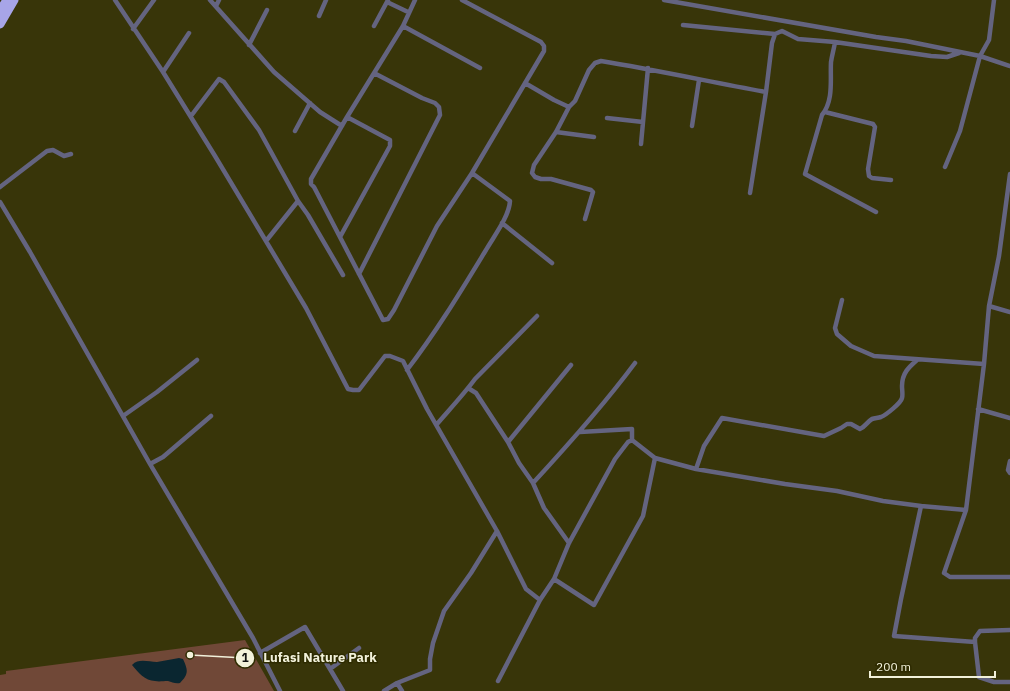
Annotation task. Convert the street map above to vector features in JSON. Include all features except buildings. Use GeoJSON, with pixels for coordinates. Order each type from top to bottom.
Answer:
{"type":"FeatureCollection","features":[{"type":"Feature","properties":{"kind":"highway"},"geometry":{"type":"LineString","coordinates":[[0,11],[7,0]]}},
{"type":"Feature","properties":{"kind":"highway"},"geometry":{"type":"LineString","coordinates":[[0,24],[14,0]]}},
{"type":"Feature","properties":{"kind":"street"},"geometry":{"type":"LineString","coordinates":[[115,0],[191,116],[266,241],[306,308],[348,389],[358,390],[385,356],[390,356],[403,361],[497,531],[526,589],[540,600]]}},
{"type":"Feature","properties":{"kind":"street"},"geometry":{"type":"LineString","coordinates":[[133,29],[154,0]]}},
{"type":"Feature","properties":{"kind":"street"},"geometry":{"type":"LineString","coordinates":[[210,0],[274,72],[310,103],[342,126]]}},
{"type":"Feature","properties":{"kind":"street"},"geometry":{"type":"LineString","coordinates":[[216,6],[219,0]]}},
{"type":"Feature","properties":{"kind":"street"},"geometry":{"type":"LineString","coordinates":[[319,16],[326,0]]}},
{"type":"Feature","properties":{"kind":"street"},"geometry":{"type":"LineString","coordinates":[[415,0],[402,26],[311,179],[311,184],[314,187],[383,320],[388,319],[394,310],[437,226],[472,173],[544,51],[544,46],[541,42],[462,0]]}},
{"type":"Feature","properties":{"kind":"street"},"geometry":{"type":"LineString","coordinates":[[664,0],[686,4],[699,3],[876,37],[906,41],[980,56],[1010,66]]}},
{"type":"Feature","properties":{"kind":"street"},"geometry":{"type":"LineString","coordinates":[[945,166],[960,130],[980,56],[989,40],[994,0]]}},
{"type":"Feature","properties":{"kind":"street"},"geometry":{"type":"LineString","coordinates":[[374,26],[387,1],[408,12]]}},
{"type":"Feature","properties":{"kind":"street"},"geometry":{"type":"LineString","coordinates":[[249,45],[267,10]]}},
{"type":"Feature","properties":{"kind":"street"},"geometry":{"type":"LineString","coordinates":[[683,24],[775,34],[782,31],[798,39],[835,42],[932,56],[947,57],[961,52]]}},
{"type":"Feature","properties":{"kind":"street"},"geometry":{"type":"LineString","coordinates":[[402,26],[480,68]]}},
{"type":"Feature","properties":{"kind":"street"},"geometry":{"type":"LineString","coordinates":[[163,72],[189,33]]}},
{"type":"Feature","properties":{"kind":"street"},"geometry":{"type":"LineString","coordinates":[[750,193],[772,43],[775,34]]}},
{"type":"Feature","properties":{"kind":"street"},"geometry":{"type":"LineString","coordinates":[[835,42],[831,60],[830,90],[827,109],[822,115],[805,174],[876,212]]}},
{"type":"Feature","properties":{"kind":"street"},"geometry":{"type":"LineString","coordinates":[[585,219],[593,192],[591,190],[551,179],[534,177],[532,173],[534,165],[556,132],[569,107],[575,101],[589,70],[595,63],[601,61],[648,68],[699,80],[766,92]]}},
{"type":"Feature","properties":{"kind":"street"},"geometry":{"type":"LineString","coordinates":[[641,144],[648,68]]}},
{"type":"Feature","properties":{"kind":"street"},"geometry":{"type":"LineString","coordinates":[[359,274],[440,115],[439,108],[435,103],[422,98],[374,73]]}},
{"type":"Feature","properties":{"kind":"street"},"geometry":{"type":"LineString","coordinates":[[191,116],[219,79],[224,82],[259,130],[298,201],[308,215],[343,276]]}},
{"type":"Feature","properties":{"kind":"street"},"geometry":{"type":"LineString","coordinates":[[692,126],[699,80]]}},
{"type":"Feature","properties":{"kind":"street"},"geometry":{"type":"LineString","coordinates":[[525,83],[569,107]]}},
{"type":"Feature","properties":{"kind":"street"},"geometry":{"type":"LineString","coordinates":[[295,131],[310,103]]}},
{"type":"Feature","properties":{"kind":"street"},"geometry":{"type":"LineString","coordinates":[[825,112],[873,124],[875,127],[868,170],[869,176],[872,178],[891,180]]}},
{"type":"Feature","properties":{"kind":"street"},"geometry":{"type":"LineString","coordinates":[[340,237],[390,146],[390,140],[347,117]]}},
{"type":"Feature","properties":{"kind":"street"},"geometry":{"type":"LineString","coordinates":[[607,118],[643,122]]}},
{"type":"Feature","properties":{"kind":"street"},"geometry":{"type":"LineString","coordinates":[[556,132],[594,137]]}},
{"type":"Feature","properties":{"kind":"street"},"geometry":{"type":"LineString","coordinates":[[0,187],[48,151],[53,150],[64,156],[71,154]]}},
{"type":"Feature","properties":{"kind":"street"},"geometry":{"type":"LineString","coordinates":[[407,370],[450,311],[502,222],[509,205],[510,201],[472,173]]}},
{"type":"Feature","properties":{"kind":"street"},"geometry":{"type":"LineString","coordinates":[[1009,577],[950,577],[944,573],[966,510],[984,364],[989,306],[999,256],[1010,174]]}},
{"type":"Feature","properties":{"kind":"street"},"geometry":{"type":"LineString","coordinates":[[266,241],[298,201]]}},
{"type":"Feature","properties":{"kind":"street"},"geometry":{"type":"LineString","coordinates":[[0,202],[150,464],[253,638],[280,691]]}},
{"type":"Feature","properties":{"kind":"street"},"geometry":{"type":"LineString","coordinates":[[502,222],[552,263]]}},
{"type":"Feature","properties":{"kind":"street"},"geometry":{"type":"LineString","coordinates":[[842,300],[835,328],[836,334],[852,346],[874,356],[984,364]]}},
{"type":"Feature","properties":{"kind":"street"},"geometry":{"type":"LineString","coordinates":[[989,306],[1010,312]]}},
{"type":"Feature","properties":{"kind":"street"},"geometry":{"type":"LineString","coordinates":[[437,424],[475,379],[537,316]]}},
{"type":"Feature","properties":{"kind":"street"},"geometry":{"type":"LineString","coordinates":[[123,416],[157,392],[197,360]]}},
{"type":"Feature","properties":{"kind":"street"},"geometry":{"type":"LineString","coordinates":[[696,469],[704,446],[722,418],[824,436],[847,424],[851,424],[860,429],[864,427],[866,423],[888,412],[901,401],[903,376],[908,368],[918,360]]}},
{"type":"Feature","properties":{"kind":"street"},"geometry":{"type":"LineString","coordinates":[[533,483],[580,432],[608,399],[635,363]]}},
{"type":"Feature","properties":{"kind":"street"},"geometry":{"type":"LineString","coordinates":[[508,442],[571,365]]}},
{"type":"Feature","properties":{"kind":"street"},"geometry":{"type":"LineString","coordinates":[[468,388],[476,393],[508,442],[519,463],[533,483],[544,508],[569,543]]}},
{"type":"Feature","properties":{"kind":"street"},"geometry":{"type":"LineString","coordinates":[[978,409],[1010,418]]}},
{"type":"Feature","properties":{"kind":"street"},"geometry":{"type":"LineString","coordinates":[[150,464],[163,457],[211,416]]}},
{"type":"Feature","properties":{"kind":"street"},"geometry":{"type":"LineString","coordinates":[[580,432],[632,429],[632,440]]}},
{"type":"Feature","properties":{"kind":"street"},"geometry":{"type":"LineString","coordinates":[[632,440],[655,458],[696,469],[837,491],[883,501],[966,510]]}},
{"type":"Feature","properties":{"kind":"street"},"geometry":{"type":"LineString","coordinates":[[498,681],[540,600],[554,579],[569,543],[615,459],[628,442],[632,440]]}},
{"type":"Feature","properties":{"kind":"street"},"geometry":{"type":"LineString","coordinates":[[554,579],[594,606],[643,516],[655,458]]}},
{"type":"Feature","properties":{"kind":"street"},"geometry":{"type":"LineString","coordinates":[[1010,462],[1008,470],[1010,473]]}},
{"type":"Feature","properties":{"kind":"street"},"geometry":{"type":"LineString","coordinates":[[921,506],[894,636],[975,642]]}},
{"type":"Feature","properties":{"kind":"street"},"geometry":{"type":"LineString","coordinates":[[384,691],[397,683],[430,670],[430,659],[433,643],[444,611],[497,531]]}},
{"type":"Feature","properties":{"kind":"street"},"geometry":{"type":"LineString","coordinates":[[260,653],[305,627],[343,691]]}},
{"type":"Feature","properties":{"kind":"street"},"geometry":{"type":"LineString","coordinates":[[1010,630],[980,630],[975,638],[979,677],[994,682],[1010,682]]}},
{"type":"Feature","properties":{"kind":"street"},"geometry":{"type":"LineString","coordinates":[[330,669],[359,648]]}},
{"type":"Feature","properties":{"kind":"street"},"geometry":{"type":"LineString","coordinates":[[397,683],[402,691]]}},
{"type":"Feature","properties":{"kind":"shaded area"},"geometry":{"type":"Polygon","coordinates":[[[245,640],[274,691],[0,691],[0,675],[6,674],[6,671],[245,640]]]}},
{"type":"Feature","properties":{"kind":"water"},"geometry":{"type":"Polygon","coordinates":[[[179,658],[183,659],[187,672],[180,683],[151,681],[142,676],[132,665],[141,661],[157,662],[179,658]]]}},
{"type":"Feature","properties":{"kind":"place","name":"Lufasi Nature Park"},"geometry":{"type":"Point","coordinates":[190,655]}}]}
